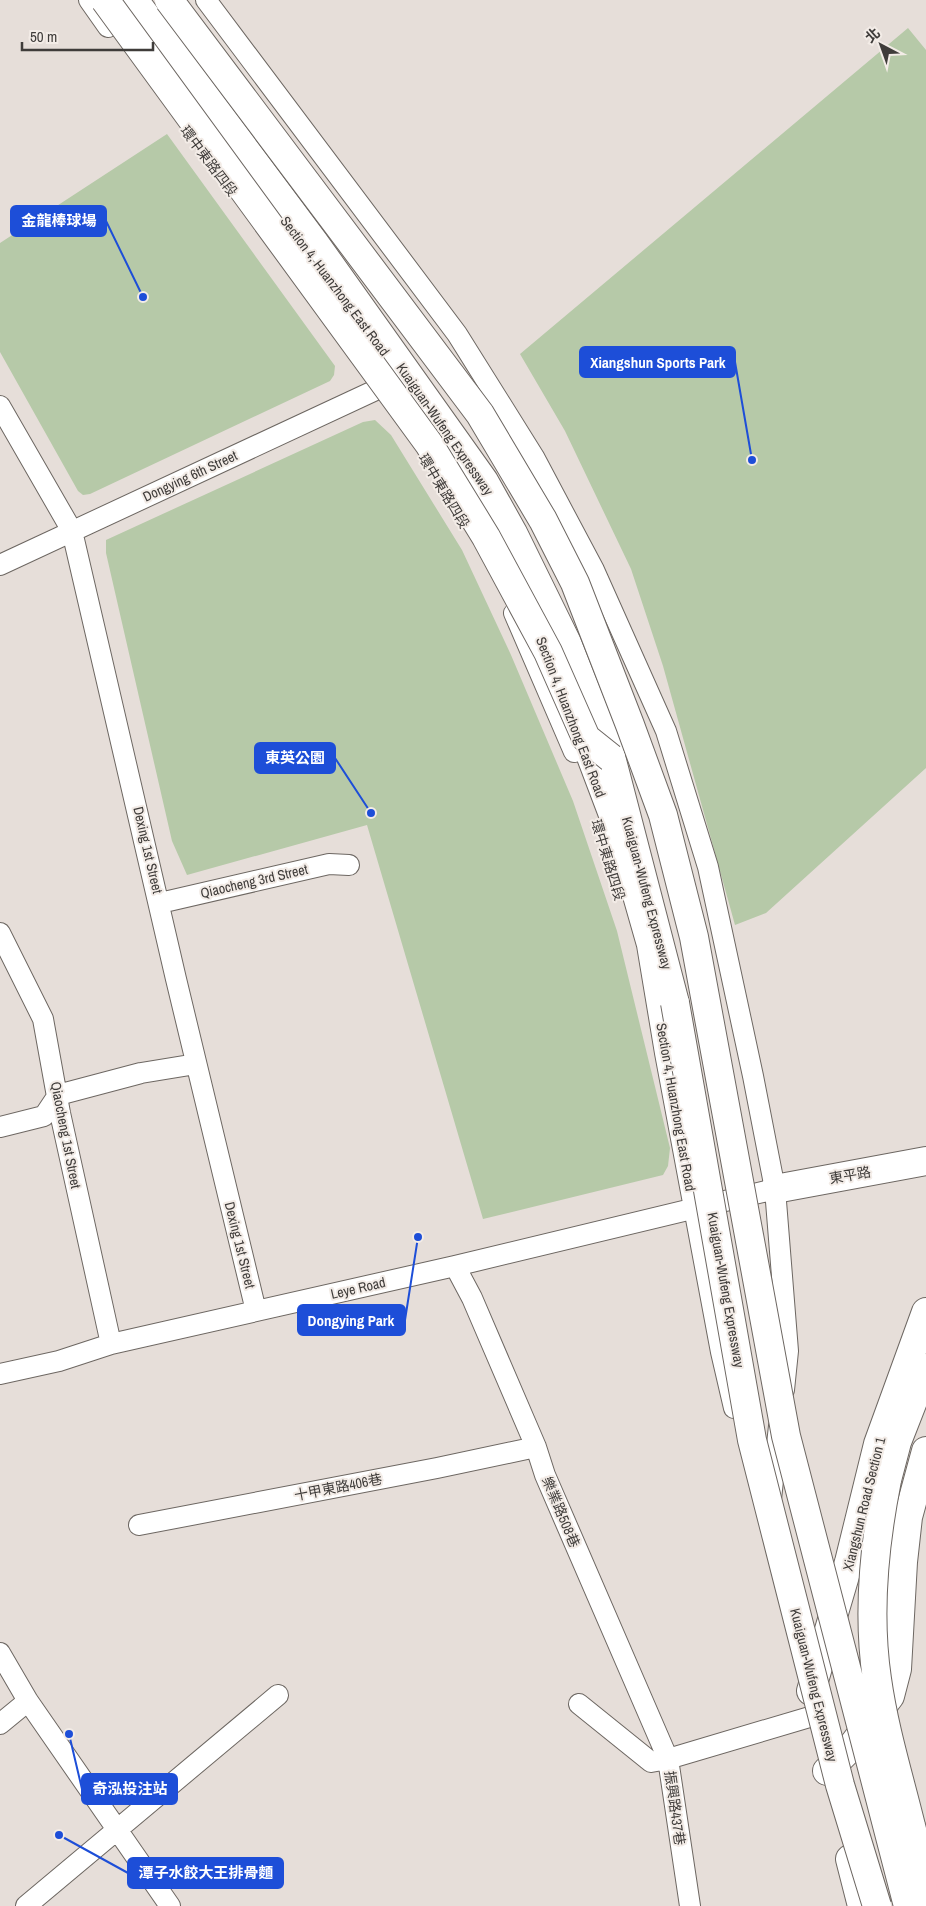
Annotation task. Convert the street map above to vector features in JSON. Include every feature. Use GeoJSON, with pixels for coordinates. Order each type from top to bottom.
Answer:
{"type":"FeatureCollection","features":[{"type":"Feature","properties":{"kind":"main road"},"geometry":{"type":"LineString","coordinates":[[105,0],[429,444],[486,537],[548,652],[586,738],[611,758]]}},
{"type":"Feature","properties":{"kind":"main road","name":"Kuaiguan-Wufeng Expressway"},"geometry":{"type":"LineString","coordinates":[[134,0],[314,242],[484,481],[513,533],[567,643],[611,758],[675,1003],[752,1440],[840,1785],[877,1906]]}},
{"type":"Feature","properties":{"kind":"main road"},"geometry":{"type":"LineString","coordinates":[[169,0],[480,414],[543,520],[571,576],[630,724],[663,815],[694,937],[786,1436],[908,1906]]}},
{"type":"Feature","properties":{"kind":"main road","name":"東平路"},"geometry":{"type":"LineString","coordinates":[[775,1189],[926,1161]]}},
{"type":"Feature","properties":{"kind":"main road","name":"Xiangshun Road Section 1"},"geometry":{"type":"LineString","coordinates":[[811,1707],[878,1444],[926,1312]]}},
{"type":"Feature","properties":{"kind":"main road"},"geometry":{"type":"LineString","coordinates":[[926,1368],[897,1442],[887,1480],[878,1524],[872,1605],[873,1647],[884,1718],[926,1892]]}},
{"type":"Feature","properties":{"kind":"main road"},"geometry":{"type":"LineString","coordinates":[[828,1771],[854,1745],[890,1696],[897,1669],[903,1562],[908,1517],[926,1452]]}},
{"type":"Feature","properties":{"kind":"main road","name":"Section 4, Huanzhong East Road"},"geometry":{"type":"LineString","coordinates":[[766,1544],[828,1771],[862,1906]]}},
{"type":"Feature","properties":{"kind":"street","name":"環中東路四段"},"geometry":{"type":"LineString","coordinates":[[89,0],[380,388],[436,477],[509,602],[576,759],[600,829],[666,1053]]}},
{"type":"Feature","properties":{"kind":"street","name":"Section 4, Huanzhong East Road"},"geometry":{"type":"LineString","coordinates":[[122,0],[401,373],[474,484],[502,534],[613,826],[647,945],[721,1352],[766,1544]]}},
{"type":"Feature","properties":{"kind":"street","name":"Section 4, Huanzhong East Road"},"geometry":{"type":"LineString","coordinates":[[206,0],[457,334],[534,457],[594,570],[666,730],[708,867],[754,1076],[775,1189],[788,1351],[766,1544]]}},
{"type":"Feature","properties":{"kind":"street","name":"Dongying 6th Street"},"geometry":{"type":"LineString","coordinates":[[0,565],[380,388]]}},
{"type":"Feature","properties":{"kind":"street","name":"Dexing 1st Street"},"geometry":{"type":"LineString","coordinates":[[0,406],[72,531],[196,1064],[256,1310]]}},
{"type":"Feature","properties":{"kind":"street","name":"Qiaocheng 3rd Street"},"geometry":{"type":"LineString","coordinates":[[160,903],[328,864],[349,865]]}},
{"type":"Feature","properties":{"kind":"street","name":"Qiaocheng 1st Street"},"geometry":{"type":"LineString","coordinates":[[0,933],[43,1019],[60,1113],[111,1344]]}},
{"type":"Feature","properties":{"kind":"street"},"geometry":{"type":"LineString","coordinates":[[0,1127],[44,1116],[58,1095],[141,1073],[196,1064]]}},
{"type":"Feature","properties":{"kind":"street","name":"Leye Road"},"geometry":{"type":"LineString","coordinates":[[0,1374],[58,1361],[111,1344],[455,1266],[775,1189]]}},
{"type":"Feature","properties":{"kind":"street","name":"樂業路508巷"},"geometry":{"type":"LineString","coordinates":[[455,1266],[472,1298],[536,1447],[545,1475],[668,1759]]}},
{"type":"Feature","properties":{"kind":"street","name":"十甲東路406巷"},"geometry":{"type":"LineString","coordinates":[[139,1525],[437,1468],[536,1447]]}},
{"type":"Feature","properties":{"kind":"street"},"geometry":{"type":"LineString","coordinates":[[0,1653],[28,1701],[170,1906]]}},
{"type":"Feature","properties":{"kind":"street"},"geometry":{"type":"LineString","coordinates":[[26,1906],[278,1695]]}},
{"type":"Feature","properties":{"kind":"street"},"geometry":{"type":"LineString","coordinates":[[0,1724],[28,1701]]}},
{"type":"Feature","properties":{"kind":"street","name":"振興路437巷"},"geometry":{"type":"LineString","coordinates":[[579,1704],[651,1762],[668,1759],[690,1906]]}},
{"type":"Feature","properties":{"kind":"street"},"geometry":{"type":"LineString","coordinates":[[668,1759],[811,1707]]}},
{"type":"Feature","properties":{"kind":"green space"},"geometry":{"type":"Polygon","coordinates":[[[908,28],[926,50],[926,768],[766,913],[735,925],[663,666],[631,569],[565,431],[520,354],[908,28]]]}},
{"type":"Feature","properties":{"kind":"green space"},"geometry":{"type":"Polygon","coordinates":[[[167,134],[335,366],[334,375],[330,381],[90,494],[83,495],[78,491],[0,352],[0,243],[167,134]]]}},
{"type":"Feature","properties":{"kind":"green space"},"geometry":{"type":"Polygon","coordinates":[[[375,420],[391,435],[462,550],[511,655],[573,801],[617,931],[670,1148],[668,1166],[663,1175],[483,1219],[367,825],[187,875],[172,841],[106,553],[106,540],[363,422],[375,420]]]}},
{"type":"Feature","properties":{"kind":"place","name":"金龍棒球場"},"geometry":{"type":"Point","coordinates":[143,297]}},
{"type":"Feature","properties":{"kind":"place","name":"Xiangshun Sports Park"},"geometry":{"type":"Point","coordinates":[752,460]}},
{"type":"Feature","properties":{"kind":"place","name":"東英公園"},"geometry":{"type":"Point","coordinates":[371,813]}},
{"type":"Feature","properties":{"kind":"place","name":"Dongying Park"},"geometry":{"type":"Point","coordinates":[418,1237]}},
{"type":"Feature","properties":{"kind":"place","name":"奇泓投注站"},"geometry":{"type":"Point","coordinates":[69,1734]}},
{"type":"Feature","properties":{"kind":"place","name":"潭子水餃大王排骨麵"},"geometry":{"type":"Point","coordinates":[59,1835]}}]}
